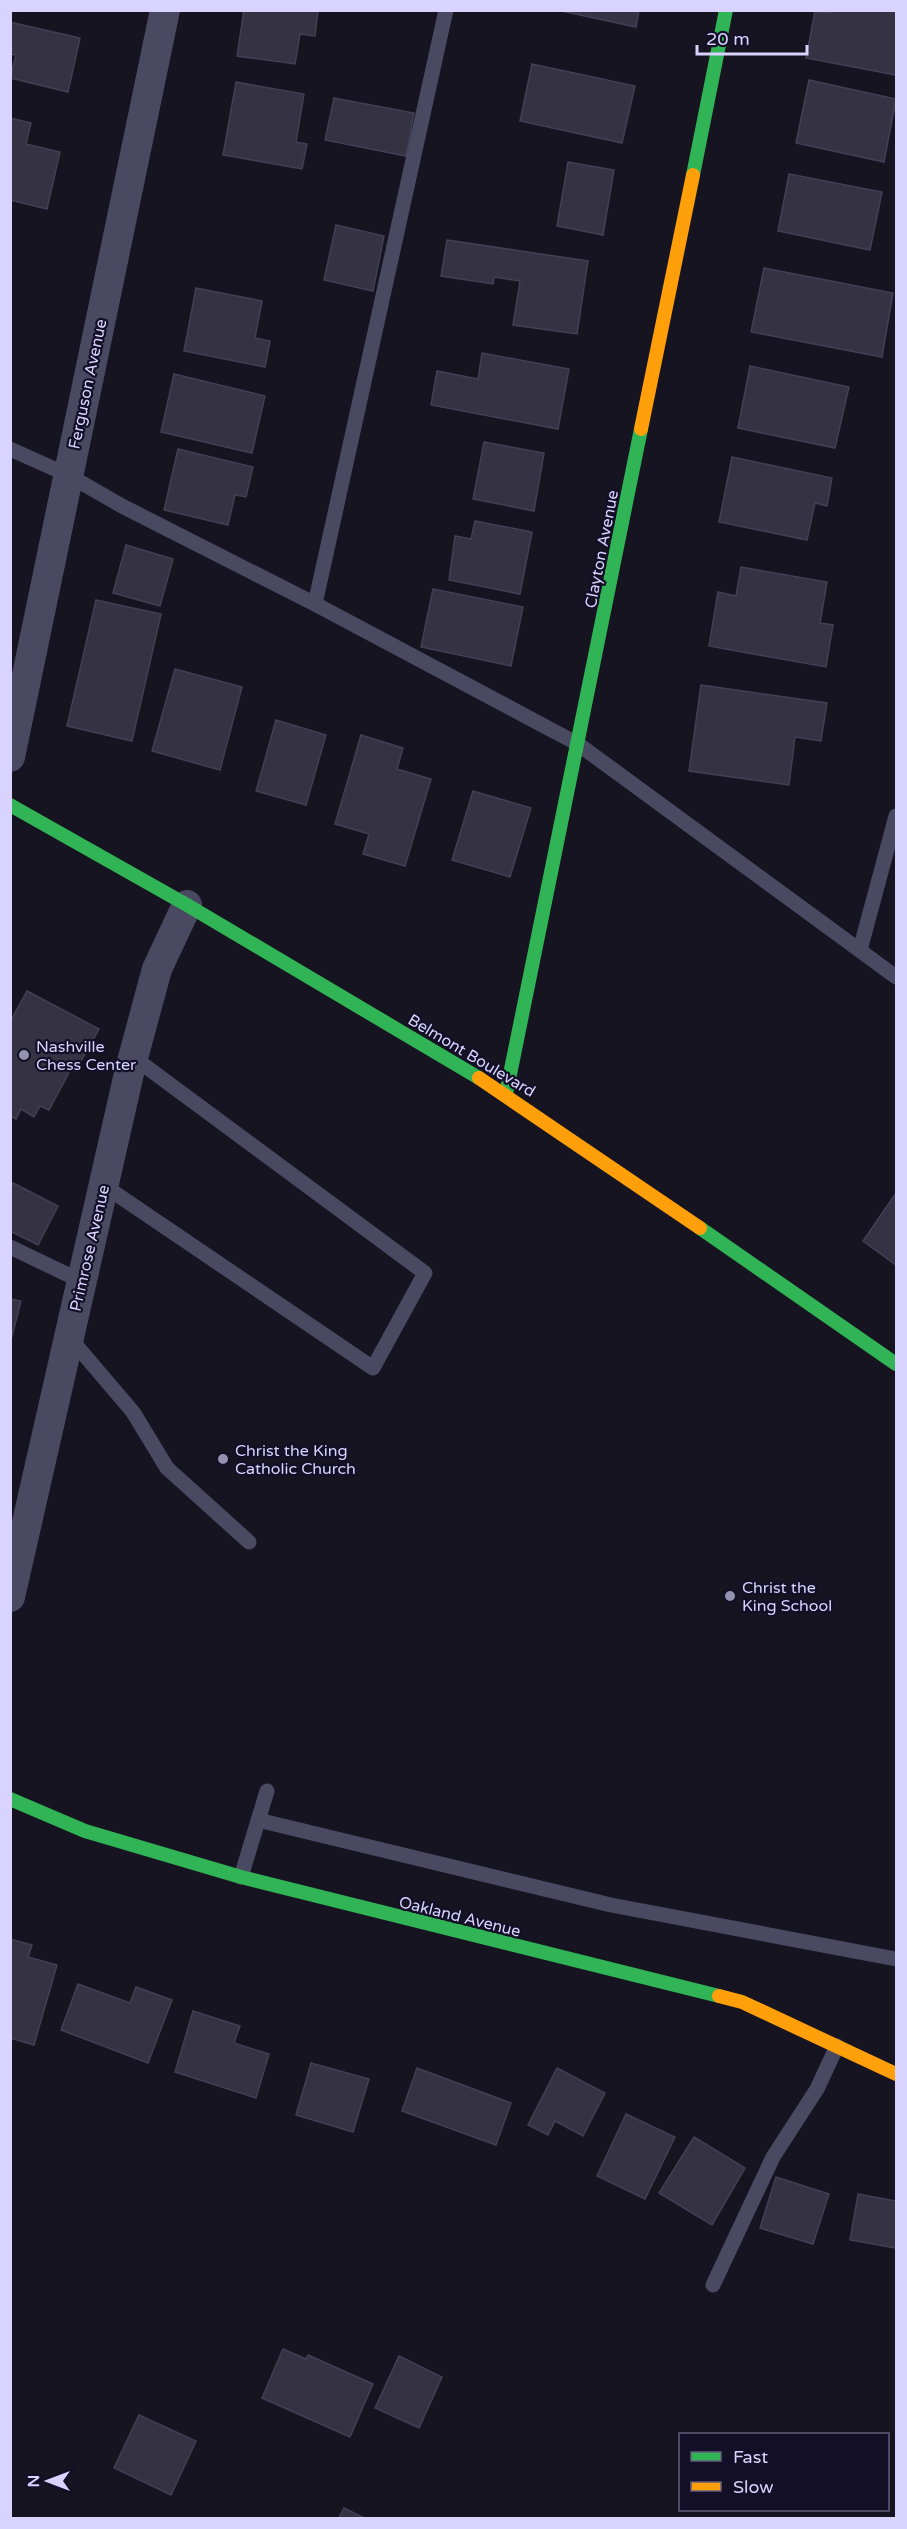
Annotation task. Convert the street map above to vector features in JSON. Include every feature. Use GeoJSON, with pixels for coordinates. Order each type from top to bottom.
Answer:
{"type":"FeatureCollection","features":[{"type":"Feature","properties":{"kind":"street","name":"Ferguson Avenue"},"geometry":{"type":"LineString","coordinates":[[10,757],[165,10]]}},
{"type":"Feature","properties":{"kind":"street","name":"Clayton Avenue"},"geometry":{"type":"LineString","coordinates":[[506,1094],[726,10]]}},
{"type":"Feature","properties":{"kind":"street","name":"Belmont Boulevard"},"geometry":{"type":"LineString","coordinates":[[10,805],[187,905],[506,1094],[897,1364]]}},
{"type":"Feature","properties":{"kind":"street","name":"Primrose Avenue"},"geometry":{"type":"LineString","coordinates":[[10,1597],[133,1057],[157,969],[187,905]]}},
{"type":"Feature","properties":{"kind":"street","name":"Oakland Avenue"},"geometry":{"type":"LineString","coordinates":[[10,1798],[85,1831],[241,1877],[742,2002],[897,2074]]}},
{"type":"Feature","properties":{"kind":"lane"},"geometry":{"type":"LineString","coordinates":[[315,604],[446,10]]}},
{"type":"Feature","properties":{"kind":"lane"},"geometry":{"type":"LineString","coordinates":[[10,449],[68,475],[122,506],[315,604],[578,744],[897,977]]}},
{"type":"Feature","properties":{"kind":"lane"},"geometry":{"type":"LineString","coordinates":[[860,950],[897,816]]}},
{"type":"Feature","properties":{"kind":"lane"},"geometry":{"type":"LineString","coordinates":[[103,1185],[373,1368],[425,1273],[133,1057]]}},
{"type":"Feature","properties":{"kind":"lane"},"geometry":{"type":"LineString","coordinates":[[10,1247],[81,1281]]}},
{"type":"Feature","properties":{"kind":"lane"},"geometry":{"type":"LineString","coordinates":[[69,1337],[133,1412],[167,1468],[249,1542]]}},
{"type":"Feature","properties":{"kind":"lane"},"geometry":{"type":"LineString","coordinates":[[241,1877],[267,1791]]}},
{"type":"Feature","properties":{"kind":"lane"},"geometry":{"type":"LineString","coordinates":[[258,1820],[611,1905],[897,1959]]}},
{"type":"Feature","properties":{"kind":"lane"},"geometry":{"type":"LineString","coordinates":[[713,2285],[773,2157],[817,2089],[837,2046]]}},
{"type":"Feature","properties":{"kind":"building"},"geometry":{"type":"Polygon","coordinates":[[[244,10],[318,10],[315,36],[300,34],[295,64],[237,56],[244,10]]]}},
{"type":"Feature","properties":{"kind":"building"},"geometry":{"type":"Polygon","coordinates":[[[557,10],[639,10],[636,27],[557,10]]]}},
{"type":"Feature","properties":{"kind":"building"},"geometry":{"type":"Polygon","coordinates":[[[830,10],[896,10],[896,75],[806,58],[815,11],[830,13],[830,10]]]}},
{"type":"Feature","properties":{"kind":"building"},"geometry":{"type":"Polygon","coordinates":[[[10,22],[80,38],[68,92],[10,78],[16,55],[10,54],[10,22]]]}},
{"type":"Feature","properties":{"kind":"building"},"geometry":{"type":"Polygon","coordinates":[[[532,64],[635,86],[622,143],[520,121],[532,64]]]}},
{"type":"Feature","properties":{"kind":"building"},"geometry":{"type":"Polygon","coordinates":[[[809,80],[896,99],[884,162],[796,143],[809,80]]]}},
{"type":"Feature","properties":{"kind":"building"},"geometry":{"type":"Polygon","coordinates":[[[236,82],[304,94],[296,142],[307,144],[302,169],[223,155],[236,82]]]}},
{"type":"Feature","properties":{"kind":"building"},"geometry":{"type":"Polygon","coordinates":[[[334,98],[414,113],[406,156],[325,140],[334,98]]]}},
{"type":"Feature","properties":{"kind":"building"},"geometry":{"type":"Polygon","coordinates":[[[10,118],[31,123],[26,144],[60,152],[47,209],[10,200],[10,118]]]}},
{"type":"Feature","properties":{"kind":"building"},"geometry":{"type":"Polygon","coordinates":[[[568,162],[614,170],[603,235],[557,226],[568,162]]]}},
{"type":"Feature","properties":{"kind":"building"},"geometry":{"type":"Polygon","coordinates":[[[789,174],[882,192],[870,250],[778,231],[789,174]]]}},
{"type":"Feature","properties":{"kind":"building"},"geometry":{"type":"Polygon","coordinates":[[[336,225],[384,236],[373,291],[324,280],[336,225]]]}},
{"type":"Feature","properties":{"kind":"building"},"geometry":{"type":"Polygon","coordinates":[[[447,240],[588,261],[577,334],[513,325],[520,281],[494,277],[493,284],[441,276],[447,240]]]}},
{"type":"Feature","properties":{"kind":"building"},"geometry":{"type":"Polygon","coordinates":[[[764,268],[893,293],[882,357],[751,332],[764,268]]]}},
{"type":"Feature","properties":{"kind":"building"},"geometry":{"type":"Polygon","coordinates":[[[196,288],[262,301],[255,338],[270,341],[265,367],[184,351],[196,288]]]}},
{"type":"Feature","properties":{"kind":"building"},"geometry":{"type":"Polygon","coordinates":[[[482,353],[569,369],[558,429],[431,405],[437,371],[478,379],[482,353]]]}},
{"type":"Feature","properties":{"kind":"building"},"geometry":{"type":"Polygon","coordinates":[[[750,366],[849,387],[835,448],[738,428],[750,366]]]}},
{"type":"Feature","properties":{"kind":"building"},"geometry":{"type":"Polygon","coordinates":[[[174,374],[265,396],[252,453],[161,432],[174,374]]]}},
{"type":"Feature","properties":{"kind":"building"},"geometry":{"type":"Polygon","coordinates":[[[484,442],[544,453],[534,511],[473,499],[484,442]]]}},
{"type":"Feature","properties":{"kind":"building"},"geometry":{"type":"Polygon","coordinates":[[[178,449],[253,467],[246,497],[235,495],[228,525],[164,510],[178,449]]]}},
{"type":"Feature","properties":{"kind":"building"},"geometry":{"type":"Polygon","coordinates":[[[732,457],[832,478],[827,506],[815,503],[807,540],[719,522],[732,457]]]}},
{"type":"Feature","properties":{"kind":"building"},"geometry":{"type":"Polygon","coordinates":[[[475,521],[532,532],[520,594],[449,580],[455,536],[471,539],[475,521]]]}},
{"type":"Feature","properties":{"kind":"building"},"geometry":{"type":"Polygon","coordinates":[[[126,545],[173,559],[160,606],[113,593],[126,545]]]}},
{"type":"Feature","properties":{"kind":"building"},"geometry":{"type":"Polygon","coordinates":[[[741,567],[827,582],[820,623],[833,625],[826,667],[709,646],[718,592],[736,596],[741,567]]]}},
{"type":"Feature","properties":{"kind":"building"},"geometry":{"type":"Polygon","coordinates":[[[433,589],[523,607],[511,666],[421,647],[433,589]]]}},
{"type":"Feature","properties":{"kind":"building"},"geometry":{"type":"Polygon","coordinates":[[[96,600],[161,614],[132,741],[67,726],[96,600]]]}},
{"type":"Feature","properties":{"kind":"building"},"geometry":{"type":"Polygon","coordinates":[[[175,669],[242,687],[220,770],[152,751],[175,669]]]}},
{"type":"Feature","properties":{"kind":"building"},"geometry":{"type":"Polygon","coordinates":[[[701,685],[827,703],[821,741],[795,737],[789,785],[689,771],[701,685]]]}},
{"type":"Feature","properties":{"kind":"building"},"geometry":{"type":"Polygon","coordinates":[[[276,720],[326,735],[306,805],[256,791],[276,720]]]}},
{"type":"Feature","properties":{"kind":"building"},"geometry":{"type":"Polygon","coordinates":[[[361,735],[403,748],[397,769],[431,779],[405,866],[363,854],[369,834],[335,824],[361,735]]]}},
{"type":"Feature","properties":{"kind":"building"},"geometry":{"type":"Polygon","coordinates":[[[473,791],[531,808],[510,877],[452,860],[473,791]]]}},
{"type":"Feature","properties":{"kind":"building"},"geometry":{"type":"Polygon","coordinates":[[[27,991],[99,1029],[75,1072],[71,1069],[49,1110],[40,1106],[34,1117],[21,1109],[16,1119],[10,1116],[10,1022],[27,991]]]}},
{"type":"Feature","properties":{"kind":"building"},"geometry":{"type":"Polygon","coordinates":[[[13,1183],[58,1206],[38,1245],[10,1231],[10,1188],[13,1183]]]}},
{"type":"Feature","properties":{"kind":"building"},"geometry":{"type":"Polygon","coordinates":[[[896,1193],[896,1265],[863,1241],[896,1193]]]}},
{"type":"Feature","properties":{"kind":"building"},"geometry":{"type":"Polygon","coordinates":[[[10,1299],[21,1301],[10,1344],[10,1299]]]}},
{"type":"Feature","properties":{"kind":"building"},"geometry":{"type":"Polygon","coordinates":[[[10,1939],[32,1945],[28,1957],[57,1965],[34,2045],[10,2038],[10,1939]]]}},
{"type":"Feature","properties":{"kind":"building"},"geometry":{"type":"Polygon","coordinates":[[[78,1984],[130,2003],[136,1987],[172,2000],[148,2063],[61,2030],[78,1984]]]}},
{"type":"Feature","properties":{"kind":"building"},"geometry":{"type":"Polygon","coordinates":[[[193,2011],[240,2026],[234,2043],[269,2054],[256,2098],[175,2072],[193,2011]]]}},
{"type":"Feature","properties":{"kind":"building"},"geometry":{"type":"Polygon","coordinates":[[[311,2063],[369,2079],[353,2132],[296,2115],[311,2063]]]}},
{"type":"Feature","properties":{"kind":"building"},"geometry":{"type":"Polygon","coordinates":[[[417,2068],[511,2103],[496,2145],[402,2111],[417,2068]]]}},
{"type":"Feature","properties":{"kind":"building"},"geometry":{"type":"Polygon","coordinates":[[[557,2068],[605,2093],[583,2136],[555,2121],[548,2135],[528,2125],[557,2068]]]}},
{"type":"Feature","properties":{"kind":"building"},"geometry":{"type":"Polygon","coordinates":[[[626,2114],[675,2137],[645,2199],[597,2176],[626,2114]]]}},
{"type":"Feature","properties":{"kind":"building"},"geometry":{"type":"Polygon","coordinates":[[[694,2137],[745,2168],[712,2225],[659,2193],[694,2137]]]}},
{"type":"Feature","properties":{"kind":"building"},"geometry":{"type":"Polygon","coordinates":[[[776,2177],[829,2194],[813,2244],[760,2228],[776,2177]]]}},
{"type":"Feature","properties":{"kind":"building"},"geometry":{"type":"Polygon","coordinates":[[[858,2194],[896,2201],[896,2248],[850,2240],[858,2194]]]}},
{"type":"Feature","properties":{"kind":"building"},"geometry":{"type":"Polygon","coordinates":[[[283,2349],[306,2359],[308,2355],[373,2384],[350,2437],[262,2398],[283,2349]]]}},
{"type":"Feature","properties":{"kind":"building"},"geometry":{"type":"Polygon","coordinates":[[[399,2356],[442,2377],[419,2428],[375,2408],[399,2356]]]}},
{"type":"Feature","properties":{"kind":"building"},"geometry":{"type":"Polygon","coordinates":[[[139,2415],[196,2441],[171,2495],[114,2468],[139,2415]]]}},
{"type":"Feature","properties":{"kind":"building"},"geometry":{"type":"Polygon","coordinates":[[[344,2508],[364,2518],[339,2518],[344,2508]]]}},
{"type":"Feature","properties":{"kind":"traffic: fast"},"geometry":{"type":"LineString","coordinates":[[693,175],[726,10]]}},
{"type":"Feature","properties":{"kind":"traffic: fast"},"geometry":{"type":"LineString","coordinates":[[506,1094],[641,429]]}},
{"type":"Feature","properties":{"kind":"traffic: fast"},"geometry":{"type":"LineString","coordinates":[[10,805],[187,905],[479,1078]]}},
{"type":"Feature","properties":{"kind":"traffic: fast"},"geometry":{"type":"LineString","coordinates":[[700,1228],[896,1364]]}},
{"type":"Feature","properties":{"kind":"traffic: fast"},"geometry":{"type":"LineString","coordinates":[[10,1799],[85,1831],[241,1877],[719,1996]]}},
{"type":"Feature","properties":{"kind":"traffic: slow"},"geometry":{"type":"LineString","coordinates":[[641,429],[693,175]]}},
{"type":"Feature","properties":{"kind":"traffic: slow"},"geometry":{"type":"LineString","coordinates":[[479,1078],[700,1228]]}},
{"type":"Feature","properties":{"kind":"traffic: slow"},"geometry":{"type":"LineString","coordinates":[[719,1996],[742,2002],[896,2074]]}},
{"type":"Feature","properties":{"kind":"place","name":"Nashville Chess Center"},"geometry":{"type":"Point","coordinates":[24,1055]}},
{"type":"Feature","properties":{"kind":"place","name":"Christ the King Catholic Church"},"geometry":{"type":"Point","coordinates":[223,1459]}},
{"type":"Feature","properties":{"kind":"place","name":"Christ the King School"},"geometry":{"type":"Point","coordinates":[730,1596]}}]}
